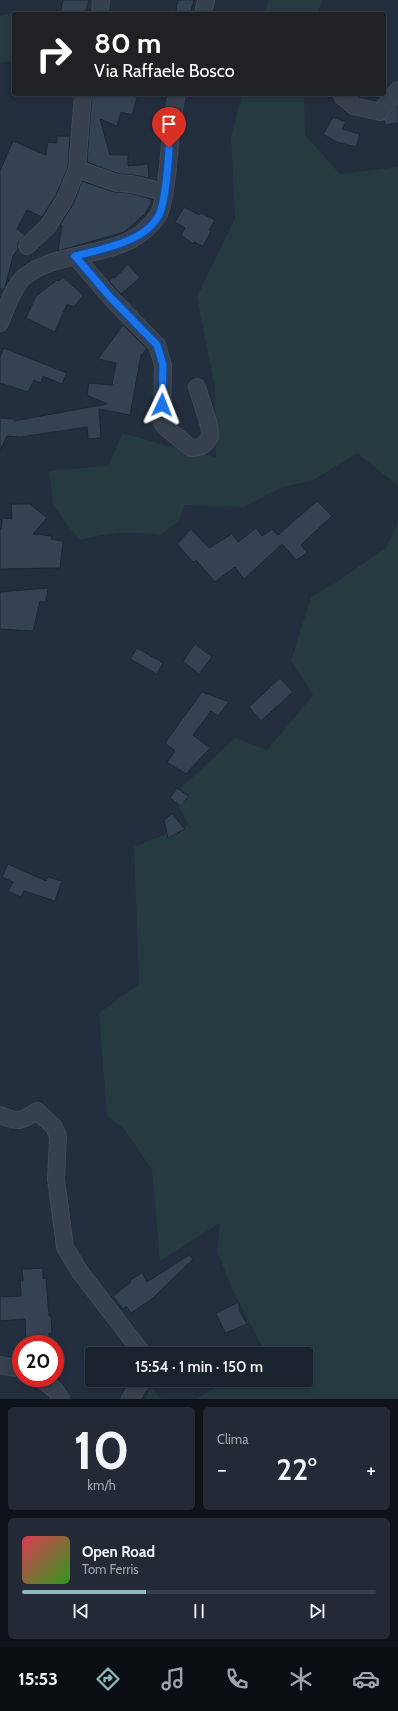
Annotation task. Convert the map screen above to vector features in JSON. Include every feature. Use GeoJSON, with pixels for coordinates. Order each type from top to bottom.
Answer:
{"type":"FeatureCollection","features":[{"type":"Feature","properties":{"kind":"street"},"geometry":{"type":"LineString","coordinates":[[100,12],[101,0]]}},
{"type":"Feature","properties":{"kind":"street"},"geometry":{"type":"LineString","coordinates":[[203,12],[206,0]]}},
{"type":"Feature","properties":{"kind":"street"},"geometry":{"type":"LineString","coordinates":[[342,96],[354,106],[380,112],[398,90]]}},
{"type":"Feature","properties":{"kind":"street"},"geometry":{"type":"LineString","coordinates":[[27,246],[48,226],[65,199],[77,168],[83,96]]}},
{"type":"Feature","properties":{"kind":"street"},"geometry":{"type":"LineString","coordinates":[[0,323],[8,302],[23,277],[41,267],[114,246],[144,233],[158,215],[164,192],[177,96]]}},
{"type":"Feature","properties":{"kind":"street"},"geometry":{"type":"LineString","coordinates":[[77,168],[117,183],[132,184],[164,192]]}},
{"type":"Feature","properties":{"kind":"street"},"geometry":{"type":"LineString","coordinates":[[75,256],[110,297],[157,345],[163,365],[162,422],[165,427],[190,448],[199,448],[204,445],[210,436],[209,425],[197,387]]}},
{"type":"Feature","properties":{"kind":"street"},"geometry":{"type":"LineString","coordinates":[[0,1115],[10,1119],[23,1120],[38,1111],[54,1127],[58,1136],[56,1180],[65,1247],[80,1272],[138,1347]]}},
{"type":"Feature","properties":{"kind":"street"},"geometry":{"type":"LineString","coordinates":[[0,1365],[12,1367]]}},
{"type":"Feature","properties":{"kind":"street"},"geometry":{"type":"LineString","coordinates":[[51,1387],[61,1399]]}},
{"type":"Feature","properties":{"kind":"street"},"geometry":{"type":"LineString","coordinates":[[130,1399],[138,1387]]}},
{"type":"Feature","properties":{"kind":"green space"},"geometry":{"type":"Polygon","coordinates":[[[268,0],[322,0],[318,12],[265,12],[268,0]]]}},
{"type":"Feature","properties":{"kind":"green space"},"geometry":{"type":"Polygon","coordinates":[[[12,13],[12,60],[0,63],[0,16],[12,13]]]}},
{"type":"Feature","properties":{"kind":"green space"},"geometry":{"type":"Polygon","coordinates":[[[241,96],[304,96],[305,135],[340,174],[398,167],[398,486],[357,453],[312,481],[282,487],[244,507],[185,505],[178,522],[160,535],[119,533],[79,540],[53,505],[49,471],[108,466],[123,433],[175,448],[216,457],[215,388],[197,297],[235,218],[231,136],[241,96]]]}},
{"type":"Feature","properties":{"kind":"green space"},"geometry":{"type":"Polygon","coordinates":[[[398,522],[398,1399],[196,1399],[217,1387],[313,1387],[313,1347],[262,1347],[233,1291],[217,1251],[220,1223],[160,1261],[152,1170],[125,1130],[107,1116],[99,1013],[139,984],[134,847],[188,825],[173,795],[235,738],[267,750],[313,695],[291,661],[311,597],[335,583],[386,548],[398,522]]]}},
{"type":"Feature","properties":{"kind":"green space"},"geometry":{"type":"Polygon","coordinates":[[[151,1387],[161,1399],[145,1399],[151,1387]]]}},
{"type":"Feature","properties":{"kind":"building"},"geometry":{"type":"Polygon","coordinates":[[[63,0],[89,0],[86,12],[60,12],[63,0]]]}},
{"type":"Feature","properties":{"kind":"building"},"geometry":{"type":"Polygon","coordinates":[[[178,0],[194,0],[191,12],[175,12],[178,0]]]}},
{"type":"Feature","properties":{"kind":"building"},"geometry":{"type":"Polygon","coordinates":[[[92,96],[137,96],[132,115],[121,112],[117,126],[100,119],[110,155],[128,155],[128,166],[148,164],[149,178],[119,174],[87,162],[92,96]]]}},
{"type":"Feature","properties":{"kind":"building"},"geometry":{"type":"Polygon","coordinates":[[[398,105],[398,123],[385,125],[384,120],[398,105]]]}},
{"type":"Feature","properties":{"kind":"building"},"geometry":{"type":"Polygon","coordinates":[[[333,117],[346,122],[342,129],[360,134],[356,147],[337,142],[323,134],[333,117]]]}},
{"type":"Feature","properties":{"kind":"building"},"geometry":{"type":"Polygon","coordinates":[[[57,136],[70,136],[68,167],[56,195],[42,217],[27,210],[17,229],[25,235],[18,243],[18,249],[13,256],[5,287],[4,289],[0,289],[0,171],[13,141],[46,155],[48,142],[57,143],[57,136]]]}},
{"type":"Feature","properties":{"kind":"building"},"geometry":{"type":"Polygon","coordinates":[[[82,181],[114,192],[131,193],[151,199],[151,203],[145,214],[124,232],[58,251],[62,226],[60,225],[73,204],[82,181]]]}},
{"type":"Feature","properties":{"kind":"building"},"geometry":{"type":"Polygon","coordinates":[[[184,207],[199,215],[201,213],[215,220],[209,230],[211,231],[203,246],[194,242],[193,244],[181,235],[185,228],[175,222],[184,207]]]}},
{"type":"Feature","properties":{"kind":"building"},"geometry":{"type":"Polygon","coordinates":[[[128,264],[140,278],[121,294],[109,281],[113,277],[115,278],[128,264]]]}},
{"type":"Feature","properties":{"kind":"building"},"geometry":{"type":"Polygon","coordinates":[[[63,277],[83,295],[74,307],[67,304],[55,332],[26,318],[36,296],[63,277]]]}},
{"type":"Feature","properties":{"kind":"building"},"geometry":{"type":"Polygon","coordinates":[[[123,325],[147,349],[141,355],[130,415],[99,409],[101,438],[88,439],[87,427],[21,437],[7,436],[0,451],[0,418],[15,419],[14,421],[107,404],[87,395],[89,383],[112,385],[116,363],[98,359],[123,325]]]}},
{"type":"Feature","properties":{"kind":"building"},"geometry":{"type":"Polygon","coordinates":[[[4,348],[67,373],[62,384],[43,376],[41,383],[34,380],[28,392],[0,383],[0,357],[4,348]]]}},
{"type":"Feature","properties":{"kind":"building"},"geometry":{"type":"Polygon","coordinates":[[[317,501],[332,516],[301,545],[307,553],[296,560],[282,544],[244,579],[235,567],[215,582],[196,560],[193,562],[177,544],[191,529],[209,548],[232,534],[238,542],[256,528],[262,536],[272,529],[278,535],[317,501]]]}},
{"type":"Feature","properties":{"kind":"building"},"geometry":{"type":"Polygon","coordinates":[[[11,504],[30,504],[47,518],[33,534],[52,536],[51,539],[63,541],[60,568],[0,569],[0,529],[2,518],[12,519],[11,504]]]}},
{"type":"Feature","properties":{"kind":"building"},"geometry":{"type":"Polygon","coordinates":[[[48,588],[46,602],[40,601],[33,631],[0,629],[0,592],[48,588]]]}},
{"type":"Feature","properties":{"kind":"building"},"geometry":{"type":"Polygon","coordinates":[[[195,644],[212,657],[199,674],[183,661],[195,644]]]}},
{"type":"Feature","properties":{"kind":"building"},"geometry":{"type":"Polygon","coordinates":[[[137,648],[163,663],[157,674],[130,659],[137,648]]]}},
{"type":"Feature","properties":{"kind":"building"},"geometry":{"type":"Polygon","coordinates":[[[280,678],[293,692],[261,721],[249,707],[280,678]]]}},
{"type":"Feature","properties":{"kind":"building"},"geometry":{"type":"Polygon","coordinates":[[[202,692],[229,702],[218,716],[211,711],[193,735],[210,748],[186,774],[167,762],[175,751],[165,743],[202,692]]]}},
{"type":"Feature","properties":{"kind":"building"},"geometry":{"type":"Polygon","coordinates":[[[177,788],[189,796],[181,806],[170,798],[177,788]]]}},
{"type":"Feature","properties":{"kind":"building"},"geometry":{"type":"Polygon","coordinates":[[[172,814],[185,829],[168,838],[164,820],[172,814]]]}},
{"type":"Feature","properties":{"kind":"building"},"geometry":{"type":"Polygon","coordinates":[[[8,864],[46,881],[48,877],[62,881],[55,901],[24,891],[21,897],[8,891],[13,882],[2,877],[8,864]]]}},
{"type":"Feature","properties":{"kind":"building"},"geometry":{"type":"Polygon","coordinates":[[[189,1255],[193,1259],[153,1298],[131,1313],[126,1306],[123,1309],[113,1296],[131,1282],[130,1280],[142,1273],[147,1282],[189,1255]]]}},
{"type":"Feature","properties":{"kind":"building"},"geometry":{"type":"Polygon","coordinates":[[[43,1268],[43,1279],[46,1278],[49,1316],[51,1316],[52,1333],[49,1333],[49,1335],[26,1335],[25,1319],[0,1321],[0,1297],[21,1296],[20,1280],[23,1280],[22,1269],[43,1268]]]}},
{"type":"Feature","properties":{"kind":"building"},"geometry":{"type":"Polygon","coordinates":[[[239,1302],[239,1310],[247,1324],[225,1333],[216,1313],[239,1302]]]}},
{"type":"Feature","properties":{"kind":"route"},"geometry":{"type":"LineString","coordinates":[[162,405],[164,394],[163,365],[157,345],[110,297],[75,256],[114,246],[144,233],[158,215],[166,188],[169,148]]}}]}
